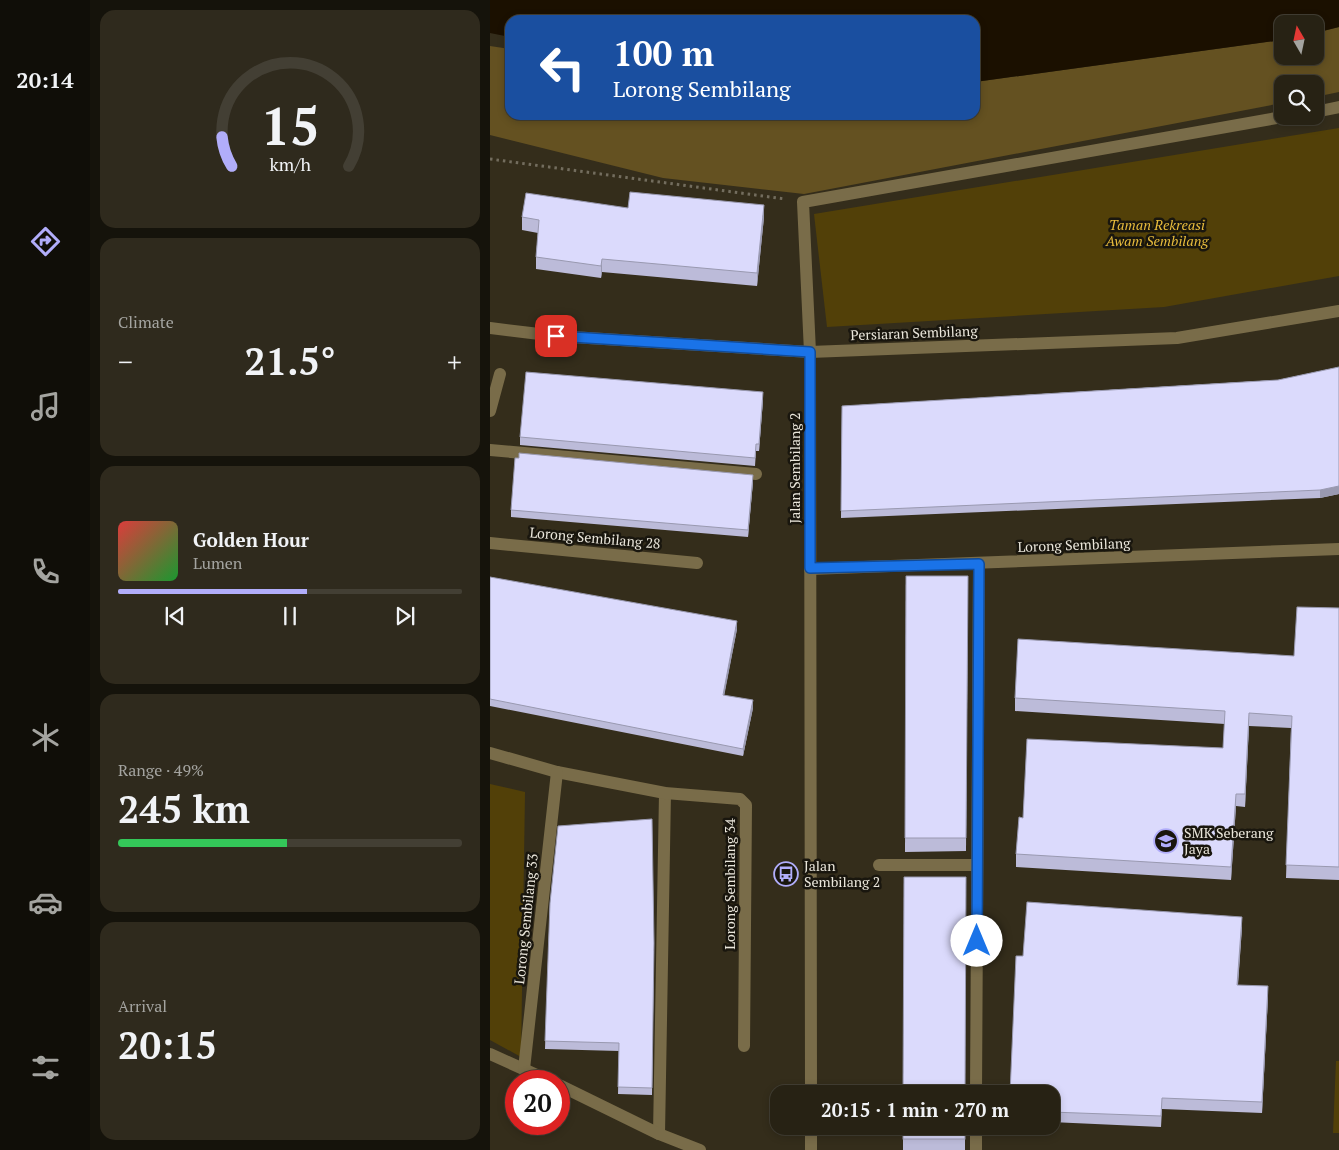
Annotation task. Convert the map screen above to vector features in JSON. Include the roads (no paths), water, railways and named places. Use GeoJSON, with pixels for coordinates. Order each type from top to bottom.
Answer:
{"type":"FeatureCollection","features":[{"type":"Feature","properties":{"kind":"street"},"geometry":{"type":"LineString","coordinates":[[1324,110],[1339,107]]}},
{"type":"Feature","properties":{"kind":"street","name":"Jalan Sembilang 2"},"geometry":{"type":"LineString","coordinates":[[811,1085],[810,352],[803,202],[1274,118]]}},
{"type":"Feature","properties":{"kind":"street","name":"Persiaran Sembilang"},"geometry":{"type":"LineString","coordinates":[[490,328],[556,336],[810,352],[1177,338],[1339,311]]}},
{"type":"Feature","properties":{"kind":"street"},"geometry":{"type":"LineString","coordinates":[[490,411],[500,374]]}},
{"type":"Feature","properties":{"kind":"street"},"geometry":{"type":"LineString","coordinates":[[490,450],[756,474]]}},
{"type":"Feature","properties":{"kind":"street","name":"Lorong Sembilang 28"},"geometry":{"type":"LineString","coordinates":[[490,543],[697,563]]}},
{"type":"Feature","properties":{"kind":"street","name":"Lorong Sembilang"},"geometry":{"type":"LineString","coordinates":[[810,568],[979,564],[1339,549]]}},
{"type":"Feature","properties":{"kind":"street"},"geometry":{"type":"LineString","coordinates":[[976,1085],[979,564]]}},
{"type":"Feature","properties":{"kind":"street","name":"Lorong Sembilang 34"},"geometry":{"type":"LineString","coordinates":[[490,753],[557,772],[665,793],[740,799],[746,805],[744,1046]]}},
{"type":"Feature","properties":{"kind":"street","name":"Lorong Sembilang 33"},"geometry":{"type":"LineString","coordinates":[[524,1068],[557,772]]}},
{"type":"Feature","properties":{"kind":"street"},"geometry":{"type":"LineString","coordinates":[[659,1134],[665,793]]}},
{"type":"Feature","properties":{"kind":"street"},"geometry":{"type":"LineString","coordinates":[[879,865],[977,865]]}},
{"type":"Feature","properties":{"kind":"street"},"geometry":{"type":"LineString","coordinates":[[490,1054],[528,1070]]}},
{"type":"Feature","properties":{"kind":"street"},"geometry":{"type":"LineString","coordinates":[[570,1090],[659,1134],[700,1150]]}},
{"type":"Feature","properties":{"kind":"street"},"geometry":{"type":"LineString","coordinates":[[811,1135],[811,1150]]}},
{"type":"Feature","properties":{"kind":"street"},"geometry":{"type":"LineString","coordinates":[[976,1135],[976,1150]]}},
{"type":"Feature","properties":{"kind":"place","name":"SMK Seberang Jaya"},"geometry":{"type":"Point","coordinates":[1166,841]}},
{"type":"Feature","properties":{"kind":"place","name":"Jalan Sembilang 2"},"geometry":{"type":"Point","coordinates":[786,874]}},
{"type":"Feature","properties":{"kind":"park label","name":"Taman Rekreasi Awam Sembilang"},"geometry":{"type":"Point","coordinates":[1157,234]}}]}
